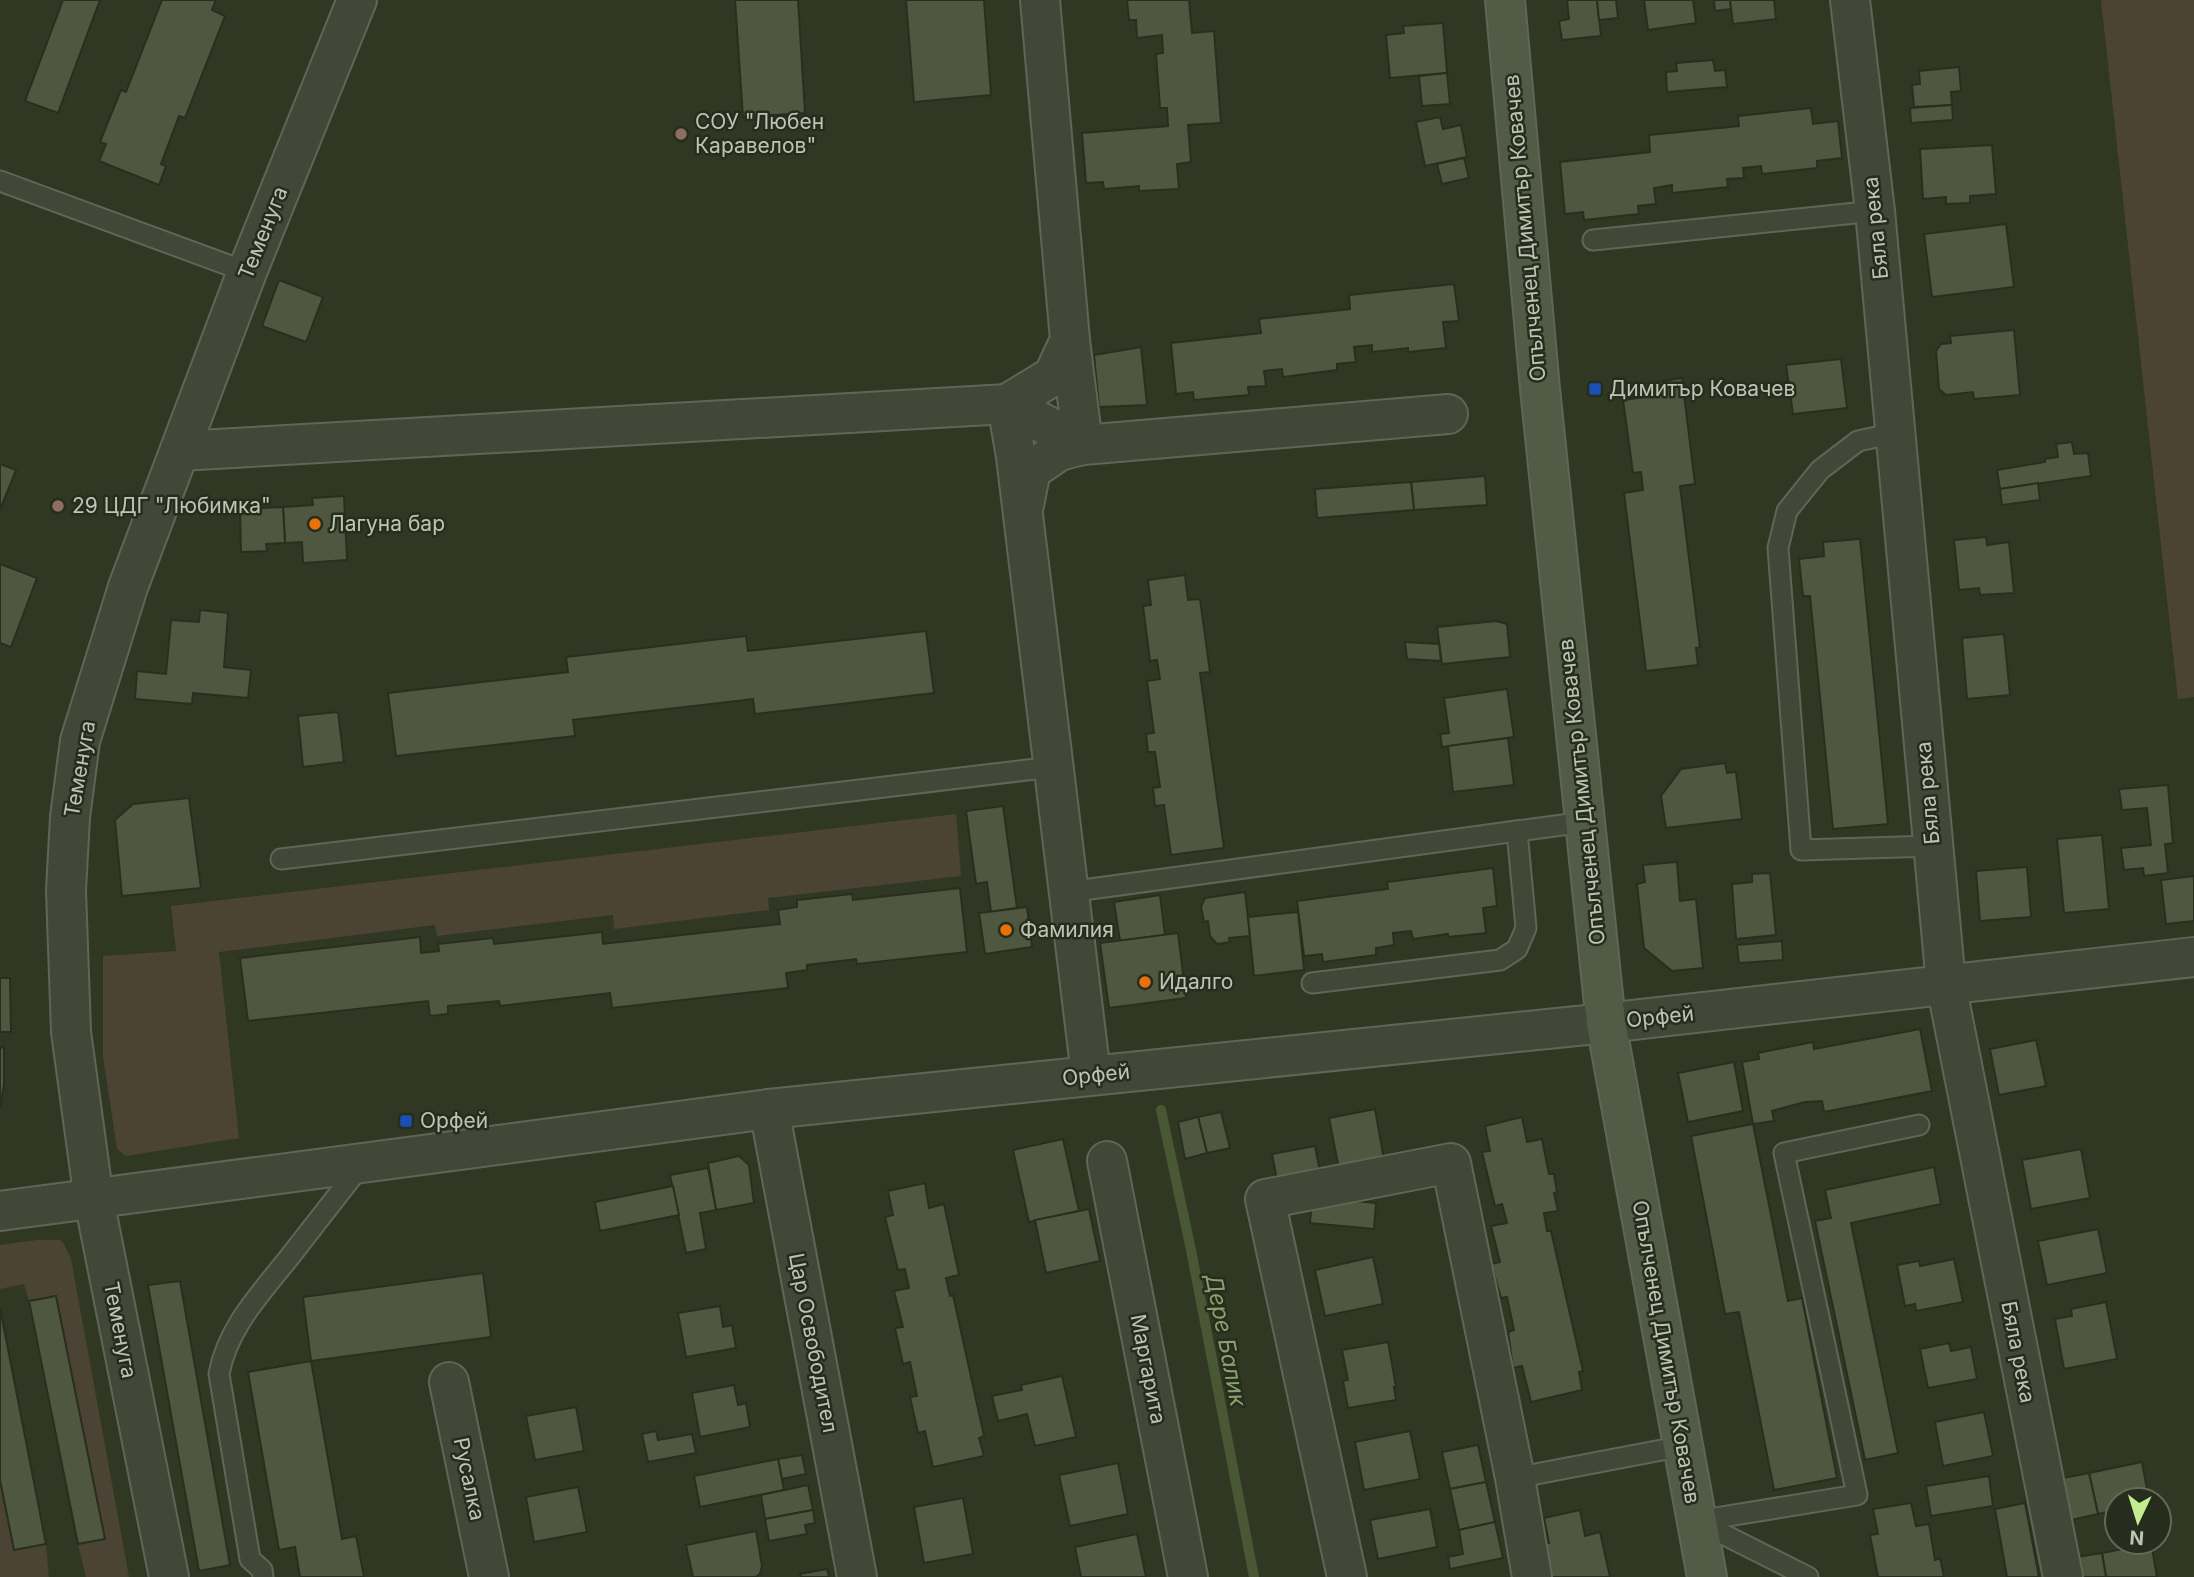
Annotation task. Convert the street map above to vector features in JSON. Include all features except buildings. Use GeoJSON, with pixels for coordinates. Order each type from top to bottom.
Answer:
{"type":"FeatureCollection","features":[{"type":"Feature","properties":{"kind":"street","name":"Теменуга"},"geometry":{"type":"LineString","coordinates":[[169,1577],[94,1200],[71,1032],[66,890],[70,817],[80,741],[128,587],[247,271],[357,0]]}},
{"type":"Feature","properties":{"kind":"street"},"geometry":{"type":"LineString","coordinates":[[1040,0],[1070,340],[1083,445]]}},
{"type":"Feature","properties":{"kind":"street","name":"Опълченец Димитър Ковачев"},"geometry":{"type":"LineString","coordinates":[[1505,0],[1540,390],[1606,1023],[1707,1577]]}},
{"type":"Feature","properties":{"kind":"street","name":"Бяла река"},"geometry":{"type":"LineString","coordinates":[[1850,0],[1875,211],[1945,984],[2063,1577]]}},
{"type":"Feature","properties":{"kind":"street"},"geometry":{"type":"LineString","coordinates":[[180,451],[1007,404],[1053,376],[1070,340]]}},
{"type":"Feature","properties":{"kind":"street"},"geometry":{"type":"LineString","coordinates":[[1007,404],[1083,445]]}},
{"type":"Feature","properties":{"kind":"street"},"geometry":{"type":"LineString","coordinates":[[1007,404],[1016,457],[1091,1075]]}},
{"type":"Feature","properties":{"kind":"street"},"geometry":{"type":"LineString","coordinates":[[1022,513],[1031,470],[1059,451],[1083,445],[1448,414]]}},
{"type":"Feature","properties":{"kind":"street","name":"Орфей"},"geometry":{"type":"LineString","coordinates":[[0,1211],[769,1109],[1606,1023],[2194,957]]}},
{"type":"Feature","properties":{"kind":"street","name":"Цар Освободител"},"geometry":{"type":"LineString","coordinates":[[769,1109],[857,1577]]}},
{"type":"Feature","properties":{"kind":"street","name":"Маргарита"},"geometry":{"type":"LineString","coordinates":[[1107,1161],[1188,1577]]}},
{"type":"Feature","properties":{"kind":"street"},"geometry":{"type":"LineString","coordinates":[[1347,1577],[1265,1199],[1451,1163],[1515,1478],[1532,1577]]}},
{"type":"Feature","properties":{"kind":"street","name":"Русалка"},"geometry":{"type":"LineString","coordinates":[[449,1382],[489,1577]]}},
{"type":"Feature","properties":{"kind":"lane"},"geometry":{"type":"LineString","coordinates":[[0,181],[247,271]]}},
{"type":"Feature","properties":{"kind":"lane"},"geometry":{"type":"LineString","coordinates":[[1593,240],[1875,211]]}},
{"type":"Feature","properties":{"kind":"lane"},"geometry":{"type":"LineString","coordinates":[[1895,433],[1858,441],[1820,470],[1787,511],[1778,548],[1801,850],[1933,846]]}},
{"type":"Feature","properties":{"kind":"lane"},"geometry":{"type":"LineString","coordinates":[[281,859],[1052,767]]}},
{"type":"Feature","properties":{"kind":"lane"},"geometry":{"type":"LineString","coordinates":[[1068,892],[1585,822]]}},
{"type":"Feature","properties":{"kind":"lane"},"geometry":{"type":"LineString","coordinates":[[1312,984],[1500,960],[1517,949],[1526,928],[1517,831]]}},
{"type":"Feature","properties":{"kind":"lane"},"geometry":{"type":"LineString","coordinates":[[1697,1521],[1857,1495],[1784,1153],[1919,1125]]}},
{"type":"Feature","properties":{"kind":"lane"},"geometry":{"type":"LineString","coordinates":[[263,1577],[262,1570],[250,1559],[219,1374],[222,1354],[232,1334],[256,1300],[363,1164]]}},
{"type":"Feature","properties":{"kind":"lane"},"geometry":{"type":"LineString","coordinates":[[1515,1478],[1683,1446]]}},
{"type":"Feature","properties":{"kind":"lane"},"geometry":{"type":"LineString","coordinates":[[1697,1521],[1808,1577]]}},
{"type":"Feature","properties":{"kind":"shaded area"},"geometry":{"type":"Polygon","coordinates":[[[2101,0],[2194,0],[2194,697],[2178,699],[2101,0]]]}},
{"type":"Feature","properties":{"kind":"shaded area"},"geometry":{"type":"Polygon","coordinates":[[[956,814],[961,876],[768,898],[769,910],[614,929],[613,915],[437,936],[435,925],[219,952],[239,1138],[126,1156],[117,1149],[103,1057],[103,956],[176,951],[171,906],[956,814]]]}},
{"type":"Feature","properties":{"kind":"shaded area"},"geometry":{"type":"Polygon","coordinates":[[[60,1240],[71,1259],[129,1577],[86,1577],[78,1544],[105,1538],[56,1296],[29,1301],[24,1284],[0,1289],[0,1245],[60,1240]]]}},
{"type":"Feature","properties":{"kind":"shaded area"},"geometry":{"type":"Polygon","coordinates":[[[0,1480],[14,1550],[46,1544],[49,1577],[0,1577],[0,1480]]]}},
{"type":"Feature","properties":{"kind":"waterway","name":"Дере Балик"},"geometry":{"type":"LineString","coordinates":[[1161,1110],[1254,1577]]}},
{"type":"Feature","properties":{"kind":"place","name":"СОУ \"Любен Каравелов\""},"geometry":{"type":"Point","coordinates":[681,134]}},
{"type":"Feature","properties":{"kind":"place","name":"Димитър Ковачев"},"geometry":{"type":"Point","coordinates":[1595,389]}},
{"type":"Feature","properties":{"kind":"place","name":"29 ЦДГ \"Любимка\""},"geometry":{"type":"Point","coordinates":[58,506]}},
{"type":"Feature","properties":{"kind":"place","name":"Лагуна бар"},"geometry":{"type":"Point","coordinates":[315,524]}},
{"type":"Feature","properties":{"kind":"place","name":"Фамилия"},"geometry":{"type":"Point","coordinates":[1006,930]}},
{"type":"Feature","properties":{"kind":"place","name":"Идалго"},"geometry":{"type":"Point","coordinates":[1145,982]}},
{"type":"Feature","properties":{"kind":"place","name":"Орфей"},"geometry":{"type":"Point","coordinates":[406,1121]}}]}
